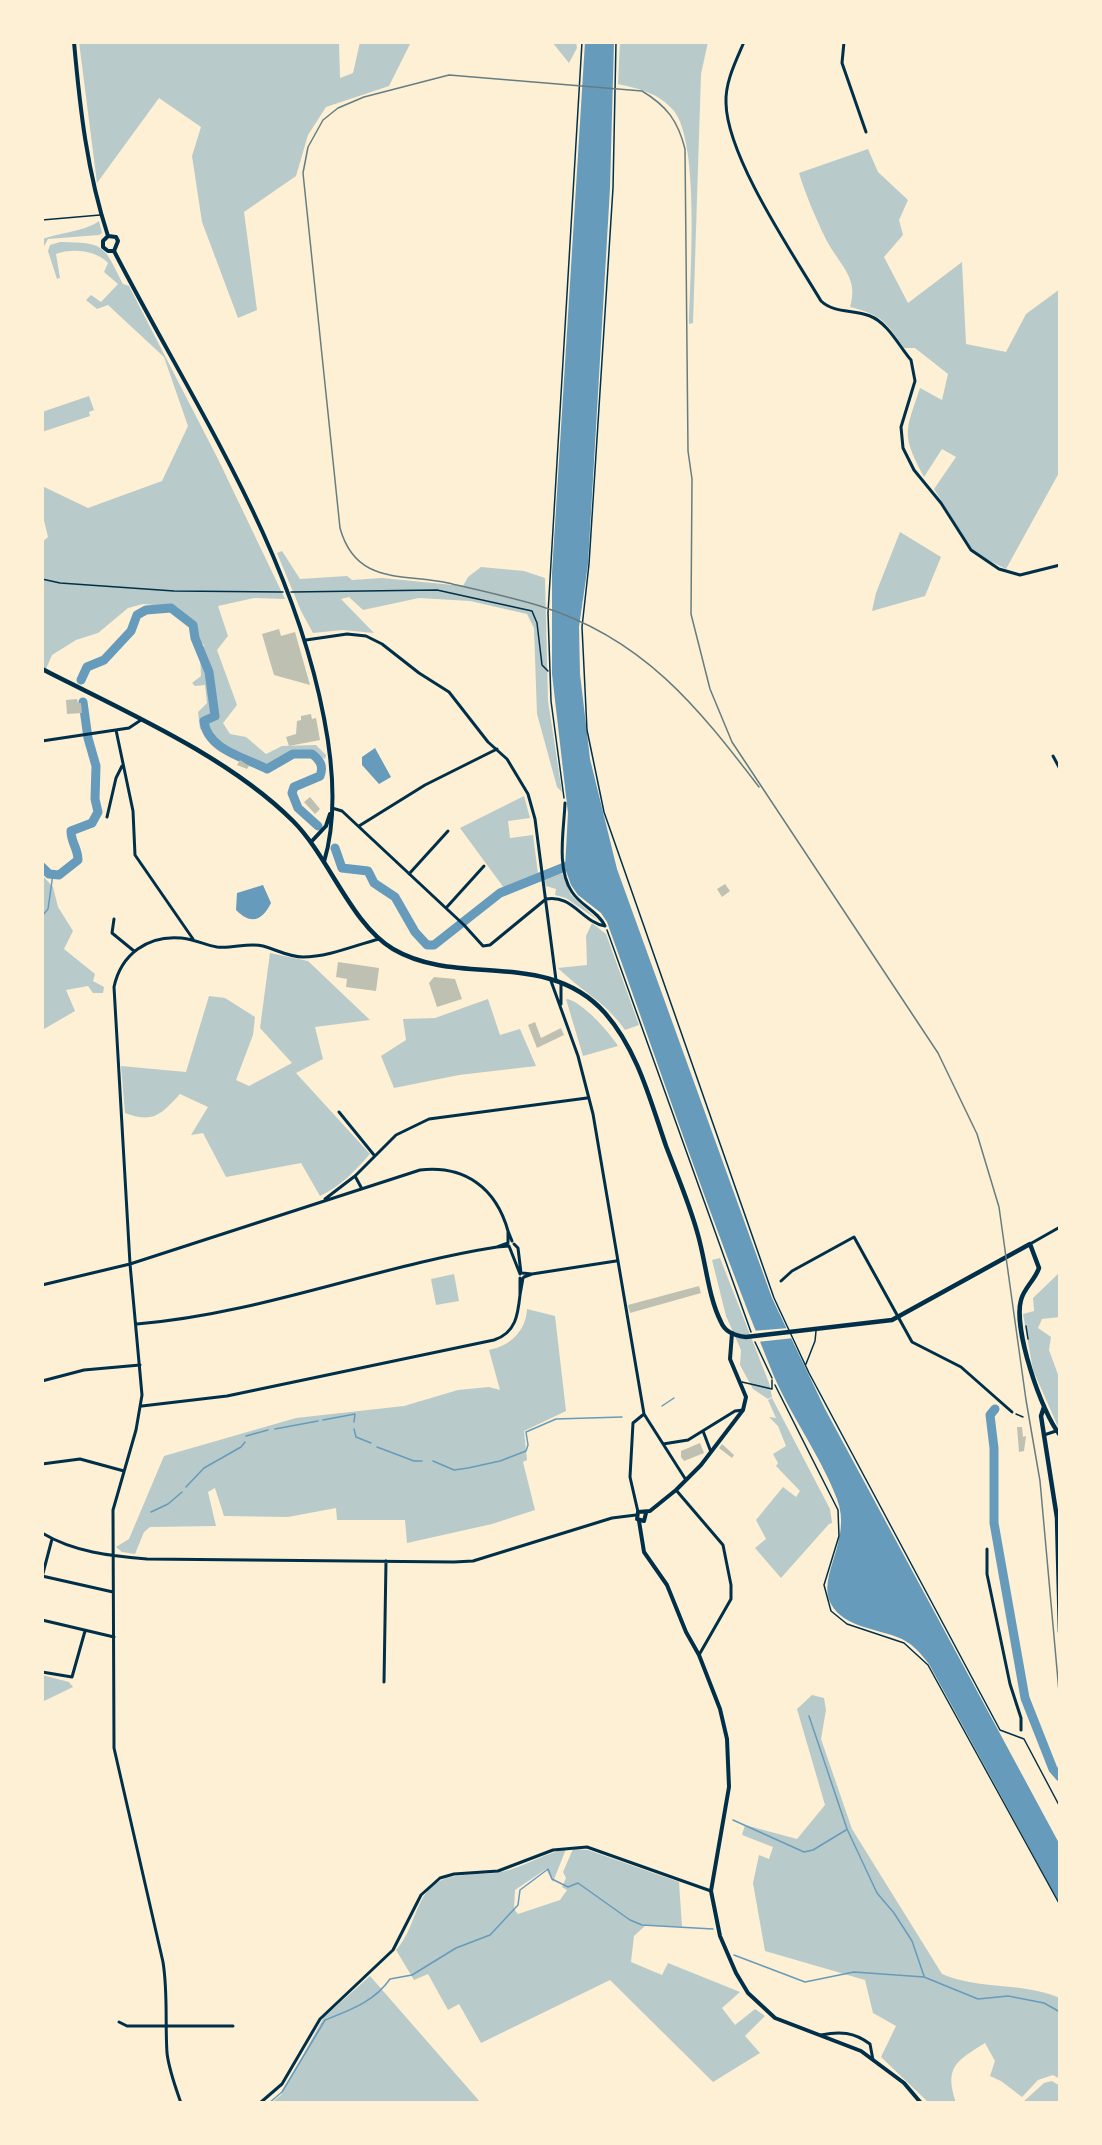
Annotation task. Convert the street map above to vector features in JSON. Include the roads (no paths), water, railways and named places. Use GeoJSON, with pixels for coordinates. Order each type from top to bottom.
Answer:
{"type":"FeatureCollection","features":[{"type":"Feature","properties":{"kind":"main road"},"geometry":{"type":"LineString","coordinates":[[42,669],[185,744],[261,793],[294,822],[311,842],[369,929],[391,948],[421,961],[523,972],[556,980],[604,1012],[634,1056],[698,1234],[717,1313],[721,1323],[732,1333],[746,1337],[801,1332],[898,1318],[1030,1244],[1039,1268],[1024,1292],[1020,1311],[1032,1380],[1058,1433]]}},
{"type":"Feature","properties":{"kind":"main road"},"geometry":{"type":"LineString","coordinates":[[1044,1407],[1042,1421],[1057,1518],[1060,1632]]}},
{"type":"Feature","properties":{"kind":"street"},"geometry":{"type":"LineString","coordinates":[[74,42],[84,146],[108,236]]}},
{"type":"Feature","properties":{"kind":"street"},"geometry":{"type":"LineString","coordinates":[[744,42],[729,81],[726,106],[745,168],[821,301],[832,309],[859,312],[877,319],[911,360],[914,367],[915,390],[901,427],[900,436],[914,471],[941,503],[971,550],[981,560],[999,569],[1020,575],[1060,565]]}},
{"type":"Feature","properties":{"kind":"street"},"geometry":{"type":"LineString","coordinates":[[844,42],[842,63],[866,132]]}},
{"type":"Feature","properties":{"kind":"street"},"geometry":{"type":"LineString","coordinates":[[108,236],[113,236],[118,242],[114,250]]}},
{"type":"Feature","properties":{"kind":"street"},"geometry":{"type":"LineString","coordinates":[[108,236],[103,241],[103,247],[108,251],[114,250]]}},
{"type":"Feature","properties":{"kind":"street"},"geometry":{"type":"LineString","coordinates":[[114,250],[267,537],[290,592],[306,640],[328,740],[332,808],[324,862]]}},
{"type":"Feature","properties":{"kind":"street"},"geometry":{"type":"LineString","coordinates":[[306,640],[347,634],[366,636],[382,644],[458,700],[488,742],[507,759],[528,794],[535,819],[556,980],[561,1006],[578,1056],[587,1098],[593,1114],[616,1261],[644,1414],[686,1480]]}},
{"type":"Feature","properties":{"kind":"street"},"geometry":{"type":"LineString","coordinates":[[42,741],[129,728],[141,720]]}},
{"type":"Feature","properties":{"kind":"street"},"geometry":{"type":"LineString","coordinates":[[116,730],[133,811],[135,855],[194,940]]}},
{"type":"Feature","properties":{"kind":"street"},"geometry":{"type":"LineString","coordinates":[[359,826],[425,785],[497,749]]}},
{"type":"Feature","properties":{"kind":"street"},"geometry":{"type":"LineString","coordinates":[[1053,756],[1060,768]]}},
{"type":"Feature","properties":{"kind":"street"},"geometry":{"type":"LineString","coordinates":[[107,817],[116,778],[123,764]]}},
{"type":"Feature","properties":{"kind":"street"},"geometry":{"type":"LineString","coordinates":[[332,808],[340,809],[359,826],[459,920],[483,946],[490,945],[546,899],[562,899],[605,926],[600,916],[572,893],[563,868],[565,803]]}},
{"type":"Feature","properties":{"kind":"street"},"geometry":{"type":"LineString","coordinates":[[311,842],[326,826],[332,808]]}},
{"type":"Feature","properties":{"kind":"street"},"geometry":{"type":"LineString","coordinates":[[409,874],[448,831]]}},
{"type":"Feature","properties":{"kind":"street"},"geometry":{"type":"LineString","coordinates":[[446,908],[484,866]]}},
{"type":"Feature","properties":{"kind":"street"},"geometry":{"type":"LineString","coordinates":[[114,919],[112,933],[134,951]]}},
{"type":"Feature","properties":{"kind":"street"},"geometry":{"type":"LineString","coordinates":[[181,2103],[170,2071],[167,1991],[155,1918],[114,1748],[112,1510],[141,1406],[140,1365],[130,1264],[112,998],[116,975],[134,951],[153,941],[167,938],[194,940],[217,947],[261,946],[291,956],[305,957],[379,939]]}},
{"type":"Feature","properties":{"kind":"street"},"geometry":{"type":"LineString","coordinates":[[556,980],[561,1006]]}},
{"type":"Feature","properties":{"kind":"street"},"geometry":{"type":"LineString","coordinates":[[322,1201],[355,1176],[396,1135],[429,1119],[587,1098]]}},
{"type":"Feature","properties":{"kind":"street"},"geometry":{"type":"LineString","coordinates":[[339,1112],[375,1155]]}},
{"type":"Feature","properties":{"kind":"street"},"geometry":{"type":"LineString","coordinates":[[42,1285],[130,1264],[420,1170],[456,1172],[468,1176],[492,1196],[500,1207],[521,1275]]}},
{"type":"Feature","properties":{"kind":"street"},"geometry":{"type":"LineString","coordinates":[[355,1176],[362,1189]]}},
{"type":"Feature","properties":{"kind":"street"},"geometry":{"type":"LineString","coordinates":[[1030,1244],[1060,1227]]}},
{"type":"Feature","properties":{"kind":"street"},"geometry":{"type":"LineString","coordinates":[[781,1281],[792,1271],[854,1237],[912,1342],[961,1367],[1012,1412]]}},
{"type":"Feature","properties":{"kind":"street"},"geometry":{"type":"LineString","coordinates":[[137,1324],[189,1320],[426,1259],[510,1243],[518,1248],[521,1275],[519,1311],[514,1324],[499,1338],[227,1396],[141,1406]]}},
{"type":"Feature","properties":{"kind":"street"},"geometry":{"type":"LineString","coordinates":[[521,1275],[616,1261]]}},
{"type":"Feature","properties":{"kind":"street"},"geometry":{"type":"LineString","coordinates":[[42,1533],[70,1546],[112,1556],[168,1560],[473,1561],[612,1518],[646,1513],[686,1480],[744,1410],[746,1397],[730,1359],[732,1333]]}},
{"type":"Feature","properties":{"kind":"street"},"geometry":{"type":"LineString","coordinates":[[42,1381],[84,1370],[140,1365]]}},
{"type":"Feature","properties":{"kind":"street"},"geometry":{"type":"LineString","coordinates":[[663,1444],[688,1440],[735,1411],[744,1410]]}},
{"type":"Feature","properties":{"kind":"street"},"geometry":{"type":"LineString","coordinates":[[644,1414],[633,1423],[630,1477],[643,1533],[644,1552],[667,1585],[686,1632],[699,1655],[720,1709],[729,1751],[728,1798],[711,1891],[720,1936],[748,1993],[775,2018],[846,2044],[873,2060],[904,2084],[921,2103]]}},
{"type":"Feature","properties":{"kind":"street"},"geometry":{"type":"LineString","coordinates":[[703,1431],[711,1452]]}},
{"type":"Feature","properties":{"kind":"street"},"geometry":{"type":"LineString","coordinates":[[1044,1436],[1058,1433]]}},
{"type":"Feature","properties":{"kind":"street"},"geometry":{"type":"LineString","coordinates":[[42,1464],[80,1459],[124,1471]]}},
{"type":"Feature","properties":{"kind":"street"},"geometry":{"type":"LineString","coordinates":[[676,1490],[723,1545],[731,1585],[731,1599],[699,1655]]}},
{"type":"Feature","properties":{"kind":"street"},"geometry":{"type":"LineString","coordinates":[[643,1533],[646,1513]]}},
{"type":"Feature","properties":{"kind":"street"},"geometry":{"type":"LineString","coordinates":[[639,1521],[646,1520]]}},
{"type":"Feature","properties":{"kind":"street"},"geometry":{"type":"LineString","coordinates":[[52,1539],[42,1577],[113,1592]]}},
{"type":"Feature","properties":{"kind":"street"},"geometry":{"type":"LineString","coordinates":[[987,1549],[987,1574],[1010,1684],[1021,1718],[1021,1730]]}},
{"type":"Feature","properties":{"kind":"street"},"geometry":{"type":"LineString","coordinates":[[384,1682],[386,1561]]}},
{"type":"Feature","properties":{"kind":"street"},"geometry":{"type":"LineString","coordinates":[[42,1620],[114,1637]]}},
{"type":"Feature","properties":{"kind":"street"},"geometry":{"type":"LineString","coordinates":[[42,1672],[72,1677],[85,1631]]}},
{"type":"Feature","properties":{"kind":"street"},"geometry":{"type":"LineString","coordinates":[[260,2103],[282,2084],[320,2019],[393,1950],[422,1894],[440,1878],[454,1874],[498,1871],[553,1850],[587,1847],[711,1891]]}},
{"type":"Feature","properties":{"kind":"street"},"geometry":{"type":"LineString","coordinates":[[119,2022],[127,2026],[233,2026]]}},
{"type":"Feature","properties":{"kind":"street"},"geometry":{"type":"LineString","coordinates":[[821,2035],[847,2032],[860,2036],[870,2044],[873,2060]]}},
{"type":"Feature","properties":{"kind":"lane"},"geometry":{"type":"LineString","coordinates":[[616,42],[613,188],[589,564],[582,627],[587,730],[604,812],[766,1275],[806,1365],[1000,1730],[1024,1739],[1060,1807]]}},
{"type":"Feature","properties":{"kind":"lane"},"geometry":{"type":"LineString","coordinates":[[42,220],[101,214]]}},
{"type":"Feature","properties":{"kind":"lane"},"geometry":{"type":"LineString","coordinates":[[806,1365],[816,1337],[816,1329]]}},
{"type":"Feature","properties":{"kind":"lane"},"geometry":{"type":"LineString","coordinates":[[740,1382],[772,1389],[772,1380]]}},
{"type":"Feature","properties":{"kind":"water"},"geometry":{"type":"Polygon","coordinates":[[[585,42],[614,42],[610,188],[588,564],[579,627],[580,674],[590,759],[617,869],[772,1298],[825,1409],[1060,1845],[1060,1904],[929,1664],[906,1641],[853,1623],[837,1612],[831,1604],[828,1582],[841,1529],[841,1514],[837,1499],[822,1466],[778,1386],[749,1314],[607,922],[601,913],[578,895],[571,885],[565,868],[568,813],[552,674],[552,573],[585,42]]]}},
{"type":"Feature","properties":{"kind":"water"},"geometry":{"type":"Polygon","coordinates":[[[375,748],[391,777],[379,784],[362,765],[362,757],[375,748]]]}},
{"type":"Feature","properties":{"kind":"water"},"geometry":{"type":"Polygon","coordinates":[[[263,885],[271,903],[268,909],[256,919],[241,915],[236,910],[237,893],[263,885]]]}},
{"type":"Feature","properties":{"kind":"waterway"},"geometry":{"type":"LineString","coordinates":[[81,680],[87,667],[104,660],[131,631],[137,615],[146,610],[171,608],[193,625],[195,638],[209,672],[215,716],[204,721],[212,739],[228,751],[267,769],[293,754],[315,756],[321,766],[320,776],[294,787],[292,793],[298,808],[318,826]]}},
{"type":"Feature","properties":{"kind":"waterway"},"geometry":{"type":"LineString","coordinates":[[42,867],[49,874],[59,875],[78,860],[71,831],[92,823],[98,812],[95,799],[96,766],[88,738],[83,702]]}},
{"type":"Feature","properties":{"kind":"waterway"},"geometry":{"type":"LineString","coordinates":[[335,848],[342,868],[368,871],[374,883],[395,897],[415,932],[427,945],[434,945],[500,893],[572,864]]}},
{"type":"Feature","properties":{"kind":"waterway"},"geometry":{"type":"LineString","coordinates":[[42,916],[48,909],[53,874]]}},
{"type":"Feature","properties":{"kind":"waterway"},"geometry":{"type":"LineString","coordinates":[[662,1406],[674,1398]]}},
{"type":"Feature","properties":{"kind":"waterway"},"geometry":{"type":"LineString","coordinates":[[995,1409],[990,1415],[994,1448],[994,1523],[1025,1698],[1053,1769],[1060,1777]]}},
{"type":"Feature","properties":{"kind":"waterway"},"geometry":{"type":"LineString","coordinates":[[323,1420],[355,1414],[354,1422]]}},
{"type":"Feature","properties":{"kind":"waterway"},"geometry":{"type":"LineString","coordinates":[[433,1461],[454,1470],[500,1461],[526,1451],[528,1445],[526,1432],[556,1419],[622,1417]]}},
{"type":"Feature","properties":{"kind":"waterway"},"geometry":{"type":"LineString","coordinates":[[275,1429],[318,1421]]}},
{"type":"Feature","properties":{"kind":"waterway"},"geometry":{"type":"LineString","coordinates":[[354,1429],[356,1437],[371,1443]]}},
{"type":"Feature","properties":{"kind":"waterway"},"geometry":{"type":"LineString","coordinates":[[246,1436],[268,1430]]}},
{"type":"Feature","properties":{"kind":"waterway"},"geometry":{"type":"LineString","coordinates":[[186,1487],[204,1468],[241,1447],[245,1442]]}},
{"type":"Feature","properties":{"kind":"waterway"},"geometry":{"type":"LineString","coordinates":[[377,1447],[414,1461],[422,1461]]}},
{"type":"Feature","properties":{"kind":"waterway"},"geometry":{"type":"LineString","coordinates":[[151,1512],[168,1504],[182,1492]]}},
{"type":"Feature","properties":{"kind":"waterway"},"geometry":{"type":"LineString","coordinates":[[809,1716],[847,1829],[877,1893],[894,1913],[912,1941],[924,1976]]}},
{"type":"Feature","properties":{"kind":"waterway"},"geometry":{"type":"LineString","coordinates":[[733,1820],[804,1852],[813,1850],[846,1830]]}},
{"type":"Feature","properties":{"kind":"waterway"},"geometry":{"type":"LineString","coordinates":[[269,2103],[282,2092],[325,2020],[352,2009],[377,1994],[390,1979],[412,1975],[456,1948],[490,1935],[518,1905],[520,1890],[548,1869],[552,1879],[568,1887],[578,1883],[630,1920],[642,1925],[713,1929]]}},
{"type":"Feature","properties":{"kind":"waterway"},"geometry":{"type":"LineString","coordinates":[[734,1955],[805,1982],[854,1972],[924,1977],[978,1999],[1008,1996],[1044,2003],[1060,2012]]}},
{"type":"Feature","properties":{"kind":"railway"},"geometry":{"type":"LineString","coordinates":[[759,787],[690,703],[665,678],[609,636],[540,606],[448,583],[384,574],[357,560],[347,547],[340,528],[303,173],[308,147],[323,120],[338,108],[364,97],[449,75],[642,91],[665,109],[679,130],[685,149],[688,451],[692,479],[691,614],[710,689],[732,742],[938,1053],[977,1134],[999,1207],[1026,1400],[1040,1481],[1060,1703]]}}]}
